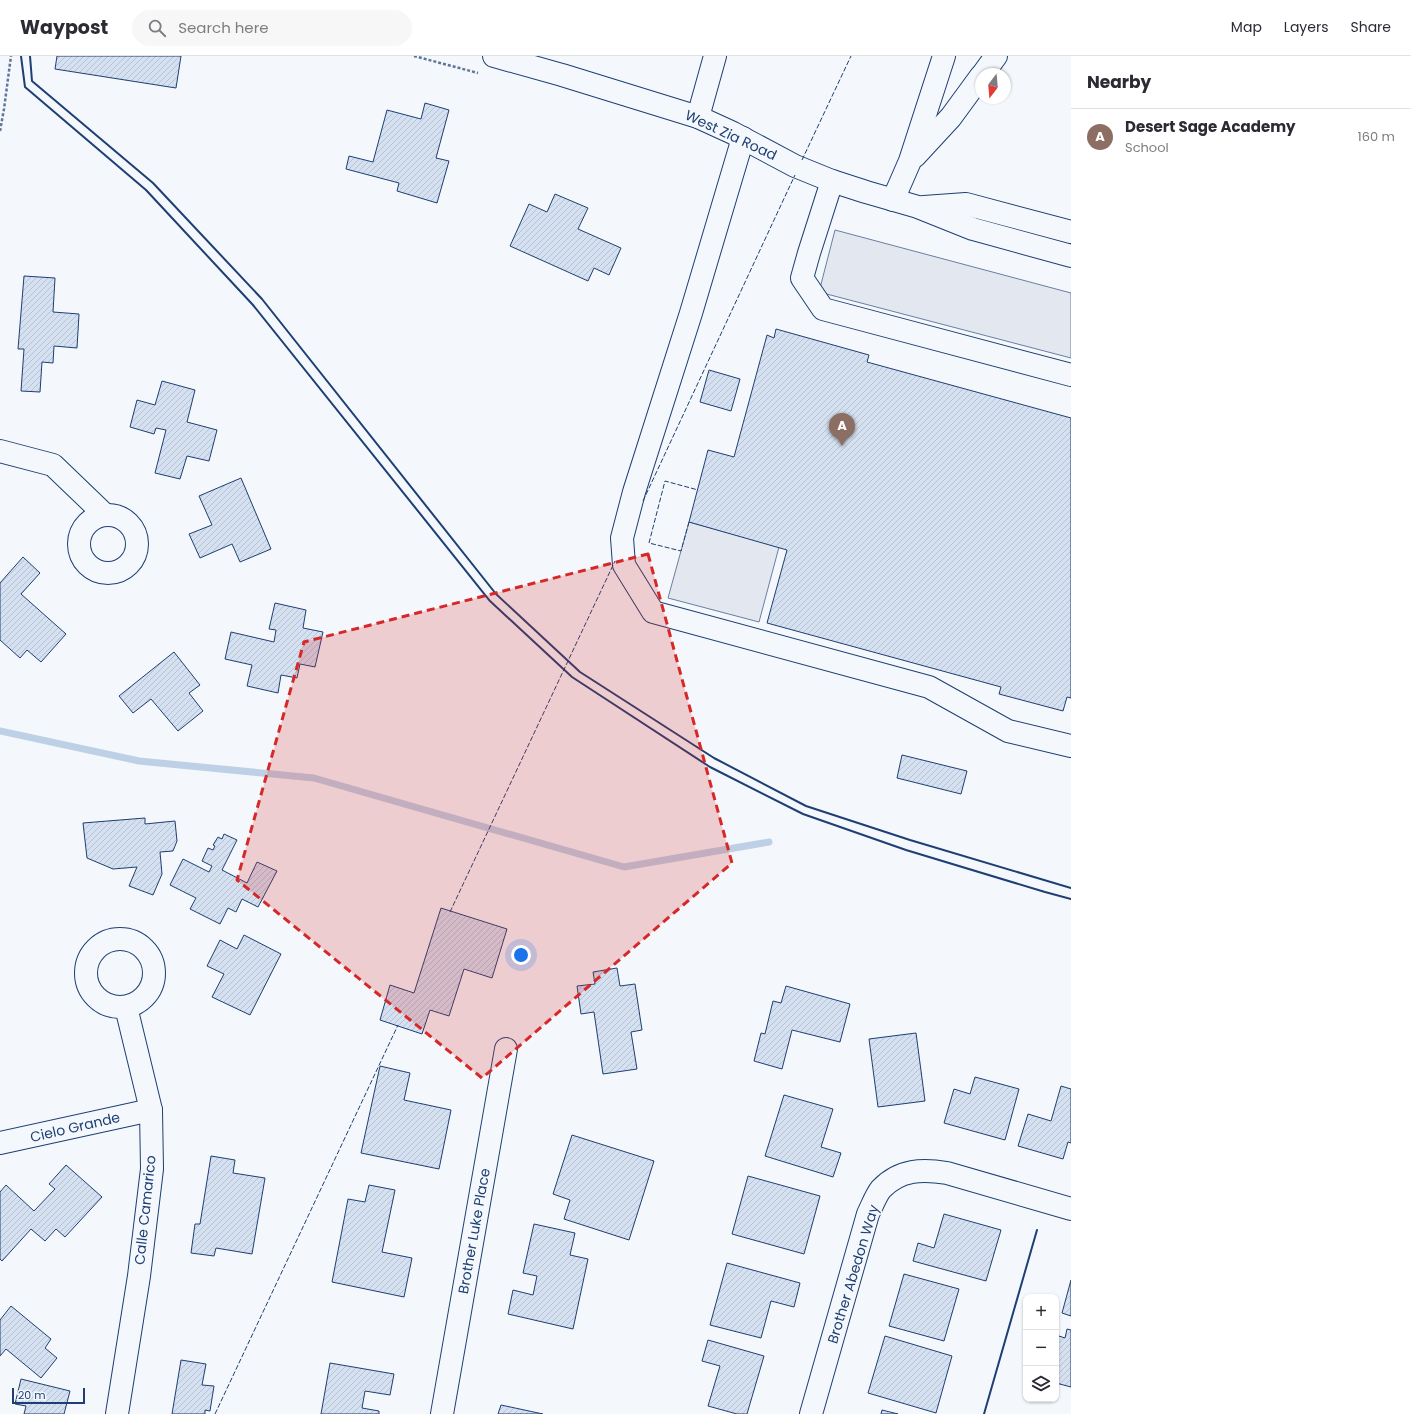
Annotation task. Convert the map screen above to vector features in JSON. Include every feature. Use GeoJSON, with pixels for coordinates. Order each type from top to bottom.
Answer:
{"type":"FeatureCollection","features":[{"type":"Feature","properties":{"kind":"street","name":"West Zia Road"},"geometry":{"type":"LineString","coordinates":[[494,56],[562,75],[698,117],[743,138],[795,166],[832,181],[918,207],[973,229],[1071,256]]}},
{"type":"Feature","properties":{"kind":"street"},"geometry":{"type":"LineString","coordinates":[[698,117],[715,56]]}},
{"type":"Feature","properties":{"kind":"street"},"geometry":{"type":"LineString","coordinates":[[894,200],[910,161],[944,56]]}},
{"type":"Feature","properties":{"kind":"street"},"geometry":{"type":"LineString","coordinates":[[987,68],[996,56]]}},
{"type":"Feature","properties":{"kind":"street"},"geometry":{"type":"LineString","coordinates":[[910,161],[950,117],[975,84]]}},
{"type":"Feature","properties":{"kind":"street"},"geometry":{"type":"LineString","coordinates":[[743,138],[691,313],[634,492],[622,538],[624,565],[653,612],[929,687],[1008,731],[1071,746]]}},
{"type":"Feature","properties":{"kind":"street"},"geometry":{"type":"LineString","coordinates":[[832,181],[802,278],[823,309],[1071,375]]}},
{"type":"Feature","properties":{"kind":"street","name":"West Zia Road"},"geometry":{"type":"LineString","coordinates":[[918,207],[966,204],[1071,232]]}},
{"type":"Feature","properties":{"kind":"street"},"geometry":{"type":"LineString","coordinates":[[0,451],[53,465],[105,514]]}},
{"type":"Feature","properties":{"kind":"street","name":"Calle Camarico"},"geometry":{"type":"LineString","coordinates":[[117,1414],[139,1276],[152,1169],[151,1110],[126,1007]]}},
{"type":"Feature","properties":{"kind":"street","name":"Brother Luke Place"},"geometry":{"type":"LineString","coordinates":[[442,1414],[506,1049]]}},
{"type":"Feature","properties":{"kind":"street","name":"Cielo Grande"},"geometry":{"type":"LineString","coordinates":[[0,1143],[151,1110]]}},
{"type":"Feature","properties":{"kind":"street","name":"Brother Abedon Way"},"geometry":{"type":"LineString","coordinates":[[810,1414],[868,1214],[880,1190],[894,1178],[912,1171],[931,1170],[947,1173],[1071,1209]]}},
{"type":"Feature","properties":{"kind":"path"},"geometry":{"type":"LineString","coordinates":[[0,131],[11,56]]}},
{"type":"Feature","properties":{"kind":"highlighted area"},"geometry":{"type":"Polygon","coordinates":[[[648,554],[732,863],[482,1078],[237,880],[304,642],[648,554]]]}},
{"type":"Feature","properties":{"kind":"shaded area"},"geometry":{"type":"Polygon","coordinates":[[[835,230],[1071,293],[1071,358],[819,292],[835,230]]]}},
{"type":"Feature","properties":{"kind":"shaded area"},"geometry":{"type":"Polygon","coordinates":[[[689,522],[779,547],[759,622],[668,598],[689,522]]]}},
{"type":"Feature","properties":{"kind":"building"},"geometry":{"type":"Polygon","coordinates":[[[57,56],[181,56],[176,88],[55,69],[57,56]]]}},
{"type":"Feature","properties":{"kind":"building"},"geometry":{"type":"Polygon","coordinates":[[[425,103],[449,110],[436,158],[449,161],[437,203],[397,191],[399,183],[346,169],[349,156],[373,162],[387,110],[421,119],[425,103]]]}},
{"type":"Feature","properties":{"kind":"building"},"geometry":{"type":"Polygon","coordinates":[[[555,194],[588,208],[578,229],[621,248],[609,275],[594,268],[588,281],[510,246],[529,204],[547,212],[555,194]]]}},
{"type":"Feature","properties":{"kind":"building"},"geometry":{"type":"Polygon","coordinates":[[[24,276],[55,278],[53,312],[79,314],[77,348],[54,346],[53,363],[42,362],[40,392],[21,391],[24,349],[18,349],[24,276]]]}},
{"type":"Feature","properties":{"kind":"building"},"geometry":{"type":"Polygon","coordinates":[[[776,329],[869,355],[867,362],[1071,418],[1071,698],[1067,697],[1063,711],[999,694],[1001,687],[767,623],[787,550],[689,522],[708,450],[734,457],[767,335],[774,338],[776,329]]]}},
{"type":"Feature","properties":{"kind":"building"},"geometry":{"type":"Polygon","coordinates":[[[709,370],[740,379],[731,411],[700,402],[709,370]]]}},
{"type":"Feature","properties":{"kind":"building"},"geometry":{"type":"Polygon","coordinates":[[[162,381],[195,390],[187,422],[217,430],[209,461],[187,456],[180,479],[155,473],[166,430],[156,428],[154,434],[130,427],[137,400],[155,405],[162,381]]]}},
{"type":"Feature","properties":{"kind":"building"},"geometry":{"type":"Polygon","coordinates":[[[241,478],[271,549],[240,562],[232,544],[200,558],[189,534],[212,525],[199,496],[241,478]]]}},
{"type":"Feature","properties":{"kind":"building"},"geometry":{"type":"Polygon","coordinates":[[[23,557],[40,573],[21,594],[66,634],[41,662],[27,650],[20,658],[0,640],[0,583],[23,557]]]}},
{"type":"Feature","properties":{"kind":"building"},"geometry":{"type":"Polygon","coordinates":[[[275,603],[306,610],[303,628],[323,632],[315,667],[300,664],[297,678],[281,675],[278,693],[247,686],[252,665],[225,659],[231,632],[274,642],[276,630],[269,629],[275,603]]]}},
{"type":"Feature","properties":{"kind":"building"},"geometry":{"type":"Polygon","coordinates":[[[174,652],[200,685],[189,693],[203,711],[178,731],[151,699],[133,713],[119,696],[174,652]]]}},
{"type":"Feature","properties":{"kind":"building"},"geometry":{"type":"Polygon","coordinates":[[[902,755],[967,771],[961,794],[897,778],[902,755]]]}},
{"type":"Feature","properties":{"kind":"building"},"geometry":{"type":"Polygon","coordinates":[[[145,818],[145,824],[175,821],[177,841],[173,851],[160,852],[162,874],[153,895],[129,886],[137,867],[113,869],[87,858],[83,823],[145,818]]]}},
{"type":"Feature","properties":{"kind":"building"},"geometry":{"type":"Polygon","coordinates":[[[224,834],[237,840],[222,870],[247,883],[257,862],[277,871],[258,907],[242,899],[236,912],[228,908],[220,924],[190,909],[196,898],[170,885],[183,859],[209,872],[212,866],[202,861],[208,848],[213,850],[215,846],[213,845],[218,837],[222,839],[224,834]]]}},
{"type":"Feature","properties":{"kind":"building"},"geometry":{"type":"Polygon","coordinates":[[[441,908],[507,929],[492,978],[464,969],[449,1016],[430,1010],[422,1034],[380,1020],[390,985],[414,993],[441,908]]]}},
{"type":"Feature","properties":{"kind":"building"},"geometry":{"type":"Polygon","coordinates":[[[244,935],[281,954],[250,1015],[212,997],[224,974],[207,966],[220,940],[237,949],[244,935]]]}},
{"type":"Feature","properties":{"kind":"building"},"geometry":{"type":"Polygon","coordinates":[[[617,968],[620,986],[635,984],[642,1030],[631,1032],[637,1069],[603,1074],[594,1012],[581,1014],[577,986],[595,984],[593,972],[617,968]]]}},
{"type":"Feature","properties":{"kind":"building"},"geometry":{"type":"Polygon","coordinates":[[[786,986],[850,1004],[840,1042],[792,1030],[782,1069],[754,1061],[761,1033],[765,1034],[773,1001],[781,1003],[786,986]]]}},
{"type":"Feature","properties":{"kind":"building"},"geometry":{"type":"Polygon","coordinates":[[[916,1033],[925,1101],[878,1107],[869,1039],[916,1033]]]}},
{"type":"Feature","properties":{"kind":"building"},"geometry":{"type":"Polygon","coordinates":[[[380,1066],[410,1073],[404,1100],[451,1110],[439,1169],[361,1153],[380,1066]]]}},
{"type":"Feature","properties":{"kind":"building"},"geometry":{"type":"Polygon","coordinates":[[[975,1077],[1019,1089],[1005,1140],[944,1123],[954,1089],[970,1094],[975,1077]]]}},
{"type":"Feature","properties":{"kind":"building"},"geometry":{"type":"Polygon","coordinates":[[[1061,1086],[1071,1089],[1071,1143],[1068,1142],[1063,1159],[1018,1146],[1028,1114],[1051,1121],[1061,1086]]]}},
{"type":"Feature","properties":{"kind":"building"},"geometry":{"type":"Polygon","coordinates":[[[784,1095],[833,1109],[821,1147],[841,1153],[833,1177],[765,1156],[784,1095]]]}},
{"type":"Feature","properties":{"kind":"building"},"geometry":{"type":"Polygon","coordinates":[[[572,1135],[654,1161],[629,1240],[564,1219],[570,1200],[553,1194],[572,1135]]]}},
{"type":"Feature","properties":{"kind":"building"},"geometry":{"type":"Polygon","coordinates":[[[211,1156],[235,1160],[233,1173],[265,1178],[252,1254],[216,1248],[214,1256],[191,1253],[195,1224],[200,1224],[211,1156]]]}},
{"type":"Feature","properties":{"kind":"building"},"geometry":{"type":"Polygon","coordinates":[[[66,1165],[102,1197],[65,1237],[56,1229],[45,1241],[31,1229],[2,1261],[0,1259],[0,1192],[6,1185],[34,1211],[55,1189],[49,1184],[66,1165]]]}},
{"type":"Feature","properties":{"kind":"building"},"geometry":{"type":"Polygon","coordinates":[[[748,1176],[820,1196],[804,1254],[732,1234],[748,1176]]]}},
{"type":"Feature","properties":{"kind":"building"},"geometry":{"type":"Polygon","coordinates":[[[369,1185],[395,1190],[382,1252],[412,1258],[404,1297],[332,1282],[348,1199],[365,1202],[369,1185]]]}},
{"type":"Feature","properties":{"kind":"building"},"geometry":{"type":"Polygon","coordinates":[[[944,1214],[1001,1230],[986,1281],[913,1261],[918,1243],[934,1248],[944,1214]]]}},
{"type":"Feature","properties":{"kind":"building"},"geometry":{"type":"Polygon","coordinates":[[[534,1224],[575,1233],[570,1255],[588,1259],[573,1329],[508,1314],[513,1290],[533,1295],[537,1276],[523,1273],[534,1224]]]}},
{"type":"Feature","properties":{"kind":"building"},"geometry":{"type":"Polygon","coordinates":[[[727,1263],[800,1283],[794,1307],[771,1301],[761,1338],[710,1325],[727,1263]]]}},
{"type":"Feature","properties":{"kind":"building"},"geometry":{"type":"Polygon","coordinates":[[[904,1274],[959,1289],[944,1341],[889,1326],[904,1274]]]}},
{"type":"Feature","properties":{"kind":"building"},"geometry":{"type":"Polygon","coordinates":[[[1071,1280],[1071,1316],[1062,1313],[1071,1280]]]}},
{"type":"Feature","properties":{"kind":"building"},"geometry":{"type":"Polygon","coordinates":[[[11,1306],[51,1339],[45,1348],[57,1358],[41,1378],[6,1349],[0,1356],[0,1320],[11,1306]]]}},
{"type":"Feature","properties":{"kind":"building"},"geometry":{"type":"Polygon","coordinates":[[[1067,1329],[1071,1330],[1071,1387],[1059,1384],[1059,1336],[1065,1338],[1067,1329]]]}},
{"type":"Feature","properties":{"kind":"building"},"geometry":{"type":"Polygon","coordinates":[[[885,1336],[952,1356],[936,1413],[868,1393],[885,1336]]]}},
{"type":"Feature","properties":{"kind":"building"},"geometry":{"type":"Polygon","coordinates":[[[708,1340],[764,1356],[747,1414],[737,1414],[708,1406],[720,1366],[702,1361],[708,1340]]]}},
{"type":"Feature","properties":{"kind":"building"},"geometry":{"type":"Polygon","coordinates":[[[181,1360],[206,1364],[202,1385],[214,1386],[210,1411],[205,1410],[205,1414],[172,1414],[181,1360]]]}},
{"type":"Feature","properties":{"kind":"building"},"geometry":{"type":"Polygon","coordinates":[[[330,1363],[394,1374],[390,1395],[365,1391],[362,1408],[379,1411],[379,1414],[321,1414],[330,1363]]]}},
{"type":"Feature","properties":{"kind":"building"},"geometry":{"type":"Polygon","coordinates":[[[21,1379],[70,1391],[64,1414],[24,1414],[26,1406],[15,1404],[21,1379]]]}},
{"type":"Feature","properties":{"kind":"building"},"geometry":{"type":"Polygon","coordinates":[[[501,1405],[543,1414],[498,1414],[501,1405]]]}},
{"type":"Feature","properties":{"kind":"building"},"geometry":{"type":"Polygon","coordinates":[[[882,1410],[898,1414],[881,1414],[882,1410]]]}},
{"type":"Feature","properties":{"kind":"waterway"},"geometry":{"type":"LineString","coordinates":[[0,731],[139,761],[314,778],[624,867],[769,842]]}},
{"type":"Feature","properties":{"kind":"fence"},"geometry":{"type":"LineString","coordinates":[[802,160],[851,56]]}},
{"type":"Feature","properties":{"kind":"fence"},"geometry":{"type":"LineString","coordinates":[[643,501],[795,175]]}},
{"type":"Feature","properties":{"kind":"fence"},"geometry":{"type":"LineString","coordinates":[[689,522],[681,551],[649,543],[665,481],[698,490]]}},
{"type":"Feature","properties":{"kind":"fence"},"geometry":{"type":"LineString","coordinates":[[450,912],[615,561]]}},
{"type":"Feature","properties":{"kind":"fence"},"geometry":{"type":"LineString","coordinates":[[215,1414],[398,1025]]}},
{"type":"Feature","properties":{"kind":"wall"},"geometry":{"type":"LineString","coordinates":[[21,56],[25,87],[146,190],[253,305],[490,601],[572,677],[710,767],[803,814],[906,850],[1071,899]]}},
{"type":"Feature","properties":{"kind":"wall"},"geometry":{"type":"LineString","coordinates":[[30,56],[32,81],[153,183],[262,299],[496,594],[580,672],[714,758],[806,806],[910,840],[1071,888]]}},
{"type":"Feature","properties":{"kind":"wall"},"geometry":{"type":"LineString","coordinates":[[984,1414],[1037,1230]]}},
{"type":"Feature","properties":{"kind":"place","name":"Desert Sage Academy"},"geometry":{"type":"Point","coordinates":[842,446]}}]}
